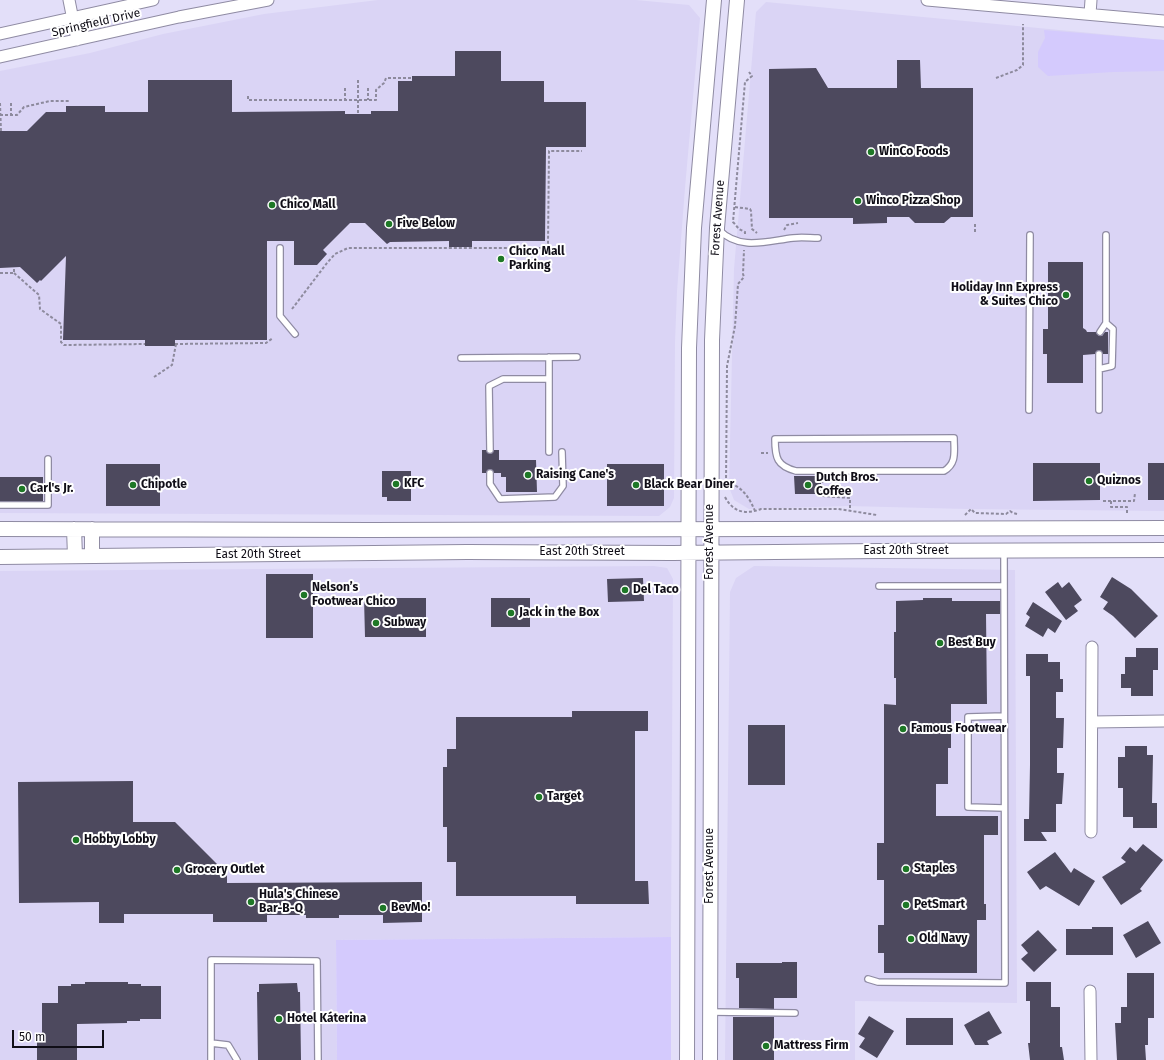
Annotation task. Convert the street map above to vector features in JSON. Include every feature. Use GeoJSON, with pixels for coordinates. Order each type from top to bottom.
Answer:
{"type":"FeatureCollection","features":[{"type":"Feature","properties":{"kind":"street"},"geometry":{"type":"LineString","coordinates":[[69,0],[77,40]]}},
{"type":"Feature","properties":{"kind":"street","name":"Springfield Drive"},"geometry":{"type":"LineString","coordinates":[[0,34],[154,0]]}},
{"type":"Feature","properties":{"kind":"street","name":"Springfield Drive"},"geometry":{"type":"LineString","coordinates":[[0,57],[187,16],[268,0]]}},
{"type":"Feature","properties":{"kind":"street","name":"Forest Avenue"},"geometry":{"type":"LineString","coordinates":[[687,1060],[689,355],[692,260],[714,0]]}},
{"type":"Feature","properties":{"kind":"street","name":"Forest Avenue"},"geometry":{"type":"LineString","coordinates":[[710,1060],[711,365],[717,228],[737,0]]}},
{"type":"Feature","properties":{"kind":"street"},"geometry":{"type":"LineString","coordinates":[[927,0],[1164,21]]}},
{"type":"Feature","properties":{"kind":"street"},"geometry":{"type":"LineString","coordinates":[[1090,14],[1091,0]]}},
{"type":"Feature","properties":{"kind":"street","name":"East 20th Street"},"geometry":{"type":"LineString","coordinates":[[0,529],[467,530],[1164,528]]}},
{"type":"Feature","properties":{"kind":"street"},"geometry":{"type":"LineString","coordinates":[[74,529],[75,556]]}},
{"type":"Feature","properties":{"kind":"street"},"geometry":{"type":"LineString","coordinates":[[92,529],[92,555]]}},
{"type":"Feature","properties":{"kind":"street"},"geometry":{"type":"LineString","coordinates":[[451,530],[452,552]]}},
{"type":"Feature","properties":{"kind":"street"},"geometry":{"type":"LineString","coordinates":[[467,530],[467,552]]}},
{"type":"Feature","properties":{"kind":"street","name":"East 20th Street"},"geometry":{"type":"LineString","coordinates":[[0,557],[452,552],[710,553],[1164,550]]}},
{"type":"Feature","properties":{"kind":"street"},"geometry":{"type":"LineString","coordinates":[[1091,832],[1092,647]]}},
{"type":"Feature","properties":{"kind":"street"},"geometry":{"type":"LineString","coordinates":[[1092,722],[1164,722]]}},
{"type":"Feature","properties":{"kind":"street"},"geometry":{"type":"LineString","coordinates":[[1090,991],[1091,1060]]}},
{"type":"Feature","properties":{"kind":"lane"},"geometry":{"type":"LineString","coordinates":[[717,228],[726,237],[758,244],[772,243],[793,238],[818,238]]}},
{"type":"Feature","properties":{"kind":"lane"},"geometry":{"type":"LineString","coordinates":[[1029,410],[1030,235]]}},
{"type":"Feature","properties":{"kind":"lane"},"geometry":{"type":"LineString","coordinates":[[1100,332],[1106,323],[1106,235]]}},
{"type":"Feature","properties":{"kind":"lane"},"geometry":{"type":"LineString","coordinates":[[280,248],[280,316],[295,334]]}},
{"type":"Feature","properties":{"kind":"lane"},"geometry":{"type":"LineString","coordinates":[[1099,369],[1112,366],[1113,329],[1106,323]]}},
{"type":"Feature","properties":{"kind":"lane"},"geometry":{"type":"LineString","coordinates":[[1099,354],[1099,410]]}},
{"type":"Feature","properties":{"kind":"lane"},"geometry":{"type":"LineString","coordinates":[[549,357],[549,452]]}},
{"type":"Feature","properties":{"kind":"lane"},"geometry":{"type":"LineString","coordinates":[[461,358],[577,357]]}},
{"type":"Feature","properties":{"kind":"lane"},"geometry":{"type":"LineString","coordinates":[[490,450],[489,386],[503,379],[549,379]]}},
{"type":"Feature","properties":{"kind":"lane"},"geometry":{"type":"LineString","coordinates":[[954,438],[954,462],[951,467],[944,471],[822,471],[796,471],[786,468],[780,463],[776,456],[776,439],[954,438]]}},
{"type":"Feature","properties":{"kind":"lane"},"geometry":{"type":"LineString","coordinates":[[490,473],[490,484],[500,499],[555,497],[563,486],[562,452]]}},
{"type":"Feature","properties":{"kind":"lane"},"geometry":{"type":"LineString","coordinates":[[0,505],[48,505],[48,459]]}},
{"type":"Feature","properties":{"kind":"lane"},"geometry":{"type":"LineString","coordinates":[[868,979],[878,982],[1005,983],[1004,551]]}},
{"type":"Feature","properties":{"kind":"lane"},"geometry":{"type":"LineString","coordinates":[[879,586],[1004,586]]}},
{"type":"Feature","properties":{"kind":"lane"},"geometry":{"type":"LineString","coordinates":[[1004,716],[968,718],[968,807],[1004,808]]}},
{"type":"Feature","properties":{"kind":"lane"},"geometry":{"type":"LineString","coordinates":[[211,1060],[211,960],[317,961],[318,1060]]}},
{"type":"Feature","properties":{"kind":"lane"},"geometry":{"type":"LineString","coordinates":[[710,1012],[795,1013]]}},
{"type":"Feature","properties":{"kind":"lane"},"geometry":{"type":"LineString","coordinates":[[211,1043],[228,1045],[237,1060]]}},
{"type":"Feature","properties":{"kind":"path"},"geometry":{"type":"LineString","coordinates":[[996,78],[1017,70],[1022,65],[1023,24]]}},
{"type":"Feature","properties":{"kind":"path"},"geometry":{"type":"LineString","coordinates":[[726,483],[727,361],[735,326],[738,284],[744,277],[745,242],[745,232],[739,229],[733,222],[745,82],[752,76],[749,72]]}},
{"type":"Feature","properties":{"kind":"path"},"geometry":{"type":"LineString","coordinates":[[248,96],[248,100],[376,100],[376,90],[384,83],[386,78],[412,78]]}},
{"type":"Feature","properties":{"kind":"path"},"geometry":{"type":"LineString","coordinates":[[358,79],[358,114]]}},
{"type":"Feature","properties":{"kind":"path"},"geometry":{"type":"LineString","coordinates":[[345,88],[345,100]]}},
{"type":"Feature","properties":{"kind":"path"},"geometry":{"type":"LineString","coordinates":[[368,88],[368,100]]}},
{"type":"Feature","properties":{"kind":"path"},"geometry":{"type":"LineString","coordinates":[[0,115],[17,115],[24,107],[50,101],[70,101]]}},
{"type":"Feature","properties":{"kind":"path"},"geometry":{"type":"LineString","coordinates":[[0,103],[1,131]]}},
{"type":"Feature","properties":{"kind":"path"},"geometry":{"type":"LineString","coordinates":[[11,103],[11,115]]}},
{"type":"Feature","properties":{"kind":"path"},"geometry":{"type":"LineString","coordinates":[[292,309],[335,254],[348,248],[541,248],[548,243],[549,151],[582,151]]}},
{"type":"Feature","properties":{"kind":"path"},"geometry":{"type":"LineString","coordinates":[[734,207],[750,209],[752,228],[759,234]]}},
{"type":"Feature","properties":{"kind":"path"},"geometry":{"type":"LineString","coordinates":[[781,232],[785,230],[787,225],[798,223]]}},
{"type":"Feature","properties":{"kind":"path"},"geometry":{"type":"LineString","coordinates":[[975,224],[975,234]]}},
{"type":"Feature","properties":{"kind":"path"},"geometry":{"type":"LineString","coordinates":[[14,268],[14,273]]}},
{"type":"Feature","properties":{"kind":"path"},"geometry":{"type":"LineString","coordinates":[[0,273],[14,273],[39,295],[40,309],[61,324],[61,342],[64,345],[144,344]]}},
{"type":"Feature","properties":{"kind":"path"},"geometry":{"type":"LineString","coordinates":[[154,377],[172,364],[176,344],[266,343],[273,338]]}},
{"type":"Feature","properties":{"kind":"path"},"geometry":{"type":"LineString","coordinates":[[822,471],[822,496],[850,498],[850,510]]}},
{"type":"Feature","properties":{"kind":"path"},"geometry":{"type":"LineString","coordinates":[[722,482],[735,485],[744,492],[751,501],[755,511]]}},
{"type":"Feature","properties":{"kind":"path"},"geometry":{"type":"LineString","coordinates":[[1103,501],[1134,501],[1135,493]]}},
{"type":"Feature","properties":{"kind":"path"},"geometry":{"type":"LineString","coordinates":[[724,494],[729,503],[737,510],[747,512],[761,509],[830,508],[880,515]]}},
{"type":"Feature","properties":{"kind":"path"},"geometry":{"type":"LineString","coordinates":[[1111,501],[1111,507],[1127,507],[1127,514],[1120,514]]}},
{"type":"Feature","properties":{"kind":"path"},"geometry":{"type":"LineString","coordinates":[[958,515],[966,515],[971,510],[975,513],[1006,514],[1010,511],[1015,514],[1022,514]]}},
{"type":"Feature","properties":{"kind":"shaded area"},"geometry":{"type":"Polygon","coordinates":[[[378,0],[636,0],[689,5],[700,18],[677,291],[675,342],[674,498],[670,507],[659,516],[0,513],[0,71],[90,53],[163,34],[264,14],[378,0]]]}},
{"type":"Feature","properties":{"kind":"shaded area"},"geometry":{"type":"Polygon","coordinates":[[[766,2],[1164,40],[1164,511],[848,506],[749,509],[734,500],[729,487],[734,269],[756,12],[766,2]]]}},
{"type":"Feature","properties":{"kind":"shaded area"},"geometry":{"type":"Polygon","coordinates":[[[1044,30],[1164,40],[1164,71],[1048,76],[1038,67],[1038,52],[1045,38],[1044,30]]]}},
{"type":"Feature","properties":{"kind":"shaded area"},"geometry":{"type":"Polygon","coordinates":[[[654,566],[667,568],[673,579],[671,937],[336,940],[337,1060],[0,1060],[0,571],[654,566]]]}},
{"type":"Feature","properties":{"kind":"shaded area"},"geometry":{"type":"Polygon","coordinates":[[[754,566],[1015,570],[1017,1003],[855,1001],[855,1060],[725,1060],[730,592],[736,578],[754,566]]]}},
{"type":"Feature","properties":{"kind":"shaded area"},"geometry":{"type":"Polygon","coordinates":[[[671,937],[671,1060],[337,1060],[336,940],[671,937]]]}},
{"type":"Feature","properties":{"kind":"building","name":"Chico Mall"},"geometry":{"type":"Polygon","coordinates":[[[455,51],[501,51],[501,81],[544,81],[544,102],[586,102],[586,147],[546,147],[545,241],[472,241],[472,247],[449,247],[449,241],[390,242],[387,244],[365,223],[350,223],[323,250],[327,254],[317,265],[294,265],[294,241],[267,241],[267,340],[175,340],[175,346],[145,346],[145,340],[63,340],[66,256],[41,281],[40,280],[37,283],[20,267],[0,268],[0,131],[27,131],[46,112],[66,112],[66,106],[105,106],[105,112],[148,112],[148,80],[232,80],[232,112],[345,111],[345,114],[371,114],[371,111],[398,111],[398,81],[412,81],[412,76],[455,76],[455,51]]]}},
{"type":"Feature","properties":{"kind":"building","name":"WinCo Foods"},"geometry":{"type":"Polygon","coordinates":[[[897,60],[920,60],[921,88],[973,88],[973,217],[951,217],[944,223],[915,223],[909,217],[887,217],[887,223],[853,224],[853,218],[769,218],[769,69],[816,68],[828,88],[897,88],[897,60]]]}},
{"type":"Feature","properties":{"kind":"building","name":"Holiday Inn Express & Suites Chico"},"geometry":{"type":"Polygon","coordinates":[[[1048,262],[1083,262],[1083,328],[1087,332],[1096,332],[1099,336],[1102,336],[1105,332],[1108,332],[1108,354],[1103,354],[1099,350],[1095,354],[1083,355],[1083,383],[1047,383],[1047,354],[1043,354],[1043,329],[1048,329],[1048,262]]]}},
{"type":"Feature","properties":{"kind":"building"},"geometry":{"type":"Polygon","coordinates":[[[482,450],[486,450],[490,454],[494,450],[499,450],[499,460],[536,460],[537,492],[506,492],[506,477],[501,477],[501,473],[494,473],[490,469],[486,473],[482,473],[482,450]]]}},
{"type":"Feature","properties":{"kind":"building"},"geometry":{"type":"Polygon","coordinates":[[[1033,463],[1100,463],[1100,500],[1033,501],[1033,463]]]}},
{"type":"Feature","properties":{"kind":"building"},"geometry":{"type":"Polygon","coordinates":[[[1148,463],[1164,463],[1164,500],[1148,500],[1148,463]]]}},
{"type":"Feature","properties":{"kind":"building","name":"Chipotle"},"geometry":{"type":"Polygon","coordinates":[[[106,464],[160,464],[160,506],[106,506],[106,464]]]}},
{"type":"Feature","properties":{"kind":"building","name":"Black Bear Diner"},"geometry":{"type":"Polygon","coordinates":[[[607,464],[664,464],[664,506],[607,506],[607,464]]]}},
{"type":"Feature","properties":{"kind":"building","name":"KFC"},"geometry":{"type":"Polygon","coordinates":[[[382,471],[411,471],[411,501],[387,501],[387,497],[382,497],[382,471]]]}},
{"type":"Feature","properties":{"kind":"building","name":"Dutch Bros. Coffee"},"geometry":{"type":"Polygon","coordinates":[[[794,476],[821,476],[821,494],[795,494],[794,476]]]}},
{"type":"Feature","properties":{"kind":"building","name":"Carl's Jr."},"geometry":{"type":"Polygon","coordinates":[[[0,477],[43,477],[43,501],[0,501],[0,477]]]}},
{"type":"Feature","properties":{"kind":"building"},"geometry":{"type":"Polygon","coordinates":[[[266,574],[313,574],[313,638],[266,638],[266,574]]]}},
{"type":"Feature","properties":{"kind":"building"},"geometry":{"type":"Polygon","coordinates":[[[1112,577],[1131,589],[1158,616],[1135,638],[1113,616],[1103,609],[1108,602],[1100,597],[1112,577]]]}},
{"type":"Feature","properties":{"kind":"building","name":"Del Taco"},"geometry":{"type":"Polygon","coordinates":[[[643,578],[644,601],[608,602],[607,579],[643,578]]]}},
{"type":"Feature","properties":{"kind":"building"},"geometry":{"type":"Polygon","coordinates":[[[1058,582],[1062,588],[1069,582],[1082,600],[1074,606],[1078,611],[1066,620],[1045,592],[1058,582]]]}},
{"type":"Feature","properties":{"kind":"building"},"geometry":{"type":"Polygon","coordinates":[[[364,598],[426,598],[426,637],[365,637],[364,598]]]}},
{"type":"Feature","properties":{"kind":"building","name":"Jack in the Box"},"geometry":{"type":"Polygon","coordinates":[[[491,598],[530,598],[530,627],[491,627],[491,598]]]}},
{"type":"Feature","properties":{"kind":"building"},"geometry":{"type":"Polygon","coordinates":[[[923,598],[952,598],[952,601],[1000,601],[1000,614],[986,614],[987,704],[951,704],[951,748],[948,748],[948,784],[936,784],[936,816],[998,816],[998,835],[984,835],[984,904],[986,904],[986,920],[977,920],[977,973],[884,973],[884,953],[878,953],[878,925],[884,925],[884,880],[877,880],[877,843],[884,843],[884,704],[896,705],[896,678],[894,678],[894,632],[896,632],[896,601],[923,600],[923,598]]]}},
{"type":"Feature","properties":{"kind":"building"},"geometry":{"type":"Polygon","coordinates":[[[1033,602],[1062,621],[1055,633],[1048,628],[1043,637],[1025,626],[1030,617],[1026,614],[1033,602]]]}},
{"type":"Feature","properties":{"kind":"building"},"geometry":{"type":"Polygon","coordinates":[[[1136,648],[1158,648],[1158,670],[1153,670],[1153,696],[1131,696],[1131,688],[1121,688],[1121,674],[1125,674],[1125,657],[1136,657],[1136,648]]]}},
{"type":"Feature","properties":{"kind":"building"},"geometry":{"type":"Polygon","coordinates":[[[1026,654],[1048,654],[1048,662],[1060,662],[1060,679],[1063,679],[1063,692],[1056,692],[1056,718],[1064,718],[1063,748],[1057,748],[1057,773],[1064,773],[1062,804],[1056,804],[1056,832],[1041,832],[1047,841],[1024,841],[1024,819],[1029,819],[1030,765],[1030,676],[1026,676],[1026,654]]]}},
{"type":"Feature","properties":{"kind":"building","name":"Target"},"geometry":{"type":"Polygon","coordinates":[[[572,711],[648,711],[648,731],[635,731],[635,881],[648,881],[649,904],[576,904],[576,896],[456,896],[456,862],[447,862],[447,827],[443,827],[443,767],[447,767],[447,749],[456,749],[456,717],[572,717],[572,711]]]}},
{"type":"Feature","properties":{"kind":"building"},"geometry":{"type":"Polygon","coordinates":[[[748,725],[785,725],[785,785],[748,785],[748,725]]]}},
{"type":"Feature","properties":{"kind":"building"},"geometry":{"type":"Polygon","coordinates":[[[1125,746],[1147,746],[1147,755],[1153,755],[1152,803],[1157,803],[1157,828],[1133,828],[1133,817],[1123,817],[1123,788],[1118,788],[1118,757],[1125,757],[1125,746]]]}},
{"type":"Feature","properties":{"kind":"building"},"geometry":{"type":"Polygon","coordinates":[[[133,781],[133,822],[175,822],[227,874],[227,883],[422,882],[422,922],[383,923],[383,915],[339,915],[339,918],[306,918],[306,915],[267,915],[267,922],[213,922],[213,914],[124,914],[124,923],[99,923],[99,902],[19,903],[18,782],[133,781]]]}},
{"type":"Feature","properties":{"kind":"building"},"geometry":{"type":"Polygon","coordinates":[[[1143,844],[1163,860],[1140,889],[1142,891],[1121,905],[1102,877],[1126,862],[1121,858],[1130,847],[1136,852],[1143,844]]]}},
{"type":"Feature","properties":{"kind":"building"},"geometry":{"type":"Polygon","coordinates":[[[1055,852],[1071,873],[1074,868],[1095,881],[1079,906],[1046,886],[1040,890],[1027,872],[1055,852]]]}},
{"type":"Feature","properties":{"kind":"building"},"geometry":{"type":"Polygon","coordinates":[[[1148,921],[1161,943],[1136,958],[1123,935],[1148,921]]]}},
{"type":"Feature","properties":{"kind":"building"},"geometry":{"type":"Polygon","coordinates":[[[1092,927],[1113,927],[1113,955],[1066,955],[1066,929],[1092,929],[1092,927]]]}},
{"type":"Feature","properties":{"kind":"building"},"geometry":{"type":"Polygon","coordinates":[[[1038,930],[1057,950],[1034,972],[1021,959],[1028,953],[1021,945],[1038,930]]]}},
{"type":"Feature","properties":{"kind":"building"},"geometry":{"type":"Polygon","coordinates":[[[797,962],[797,998],[774,998],[774,1009],[739,1008],[739,978],[736,978],[736,963],[797,962]]]}},
{"type":"Feature","properties":{"kind":"building"},"geometry":{"type":"Polygon","coordinates":[[[1127,973],[1154,973],[1154,1018],[1148,1018],[1148,1045],[1145,1045],[1146,1060],[1117,1060],[1115,1023],[1121,1023],[1121,1007],[1127,1007],[1127,973]]]}},
{"type":"Feature","properties":{"kind":"building"},"geometry":{"type":"Polygon","coordinates":[[[85,982],[128,982],[128,984],[141,984],[141,986],[161,986],[161,1019],[140,1019],[140,1021],[127,1021],[127,1023],[77,1024],[77,1060],[37,1060],[37,1038],[42,1038],[42,1003],[58,1003],[58,986],[85,984],[85,982]]]}},
{"type":"Feature","properties":{"kind":"building"},"geometry":{"type":"Polygon","coordinates":[[[1026,982],[1051,982],[1051,1007],[1060,1007],[1060,1047],[1062,1047],[1064,1060],[1030,1060],[1028,1043],[1030,1043],[1030,1001],[1026,1001],[1026,982]]]}},
{"type":"Feature","properties":{"kind":"building","name":"Hotel Káterina"},"geometry":{"type":"Polygon","coordinates":[[[297,983],[298,992],[300,992],[301,1060],[258,1060],[257,992],[259,992],[259,984],[297,983]]]}},
{"type":"Feature","properties":{"kind":"building"},"geometry":{"type":"Polygon","coordinates":[[[989,1011],[1002,1033],[987,1041],[989,1045],[975,1045],[964,1025],[989,1011]]]}},
{"type":"Feature","properties":{"kind":"building"},"geometry":{"type":"Polygon","coordinates":[[[869,1016],[894,1031],[877,1058],[859,1047],[865,1038],[858,1034],[869,1016]]]}},
{"type":"Feature","properties":{"kind":"building"},"geometry":{"type":"Polygon","coordinates":[[[733,1017],[774,1017],[774,1060],[733,1060],[733,1017]]]}},
{"type":"Feature","properties":{"kind":"building"},"geometry":{"type":"Polygon","coordinates":[[[906,1018],[953,1018],[953,1045],[906,1045],[906,1018]]]}},
{"type":"Feature","properties":{"kind":"place","name":"WinCo Foods"},"geometry":{"type":"Point","coordinates":[871,152]}},
{"type":"Feature","properties":{"kind":"place","name":"Winco Pizza Shop"},"geometry":{"type":"Point","coordinates":[858,201]}},
{"type":"Feature","properties":{"kind":"place","name":"Chico Mall"},"geometry":{"type":"Point","coordinates":[272,205]}},
{"type":"Feature","properties":{"kind":"place","name":"Five Below"},"geometry":{"type":"Point","coordinates":[389,224]}},
{"type":"Feature","properties":{"kind":"place","name":"Chico Mall Parking"},"geometry":{"type":"Point","coordinates":[501,259]}},
{"type":"Feature","properties":{"kind":"place","name":"Holiday Inn Express & Suites Chico"},"geometry":{"type":"Point","coordinates":[1066,295]}},
{"type":"Feature","properties":{"kind":"place","name":"Raising Cane's"},"geometry":{"type":"Point","coordinates":[528,475]}},
{"type":"Feature","properties":{"kind":"place","name":"Quiznos"},"geometry":{"type":"Point","coordinates":[1089,481]}},
{"type":"Feature","properties":{"kind":"place","name":"KFC"},"geometry":{"type":"Point","coordinates":[396,484]}},
{"type":"Feature","properties":{"kind":"place","name":"Chipotle"},"geometry":{"type":"Point","coordinates":[133,485]}},
{"type":"Feature","properties":{"kind":"place","name":"Black Bear Diner"},"geometry":{"type":"Point","coordinates":[636,485]}},
{"type":"Feature","properties":{"kind":"place","name":"Dutch Bros. Coffee"},"geometry":{"type":"Point","coordinates":[808,485]}},
{"type":"Feature","properties":{"kind":"place","name":"Carl's Jr."},"geometry":{"type":"Point","coordinates":[22,489]}},
{"type":"Feature","properties":{"kind":"place","name":"Del Taco"},"geometry":{"type":"Point","coordinates":[625,590]}},
{"type":"Feature","properties":{"kind":"place","name":"Nelson’s Footwear Chico"},"geometry":{"type":"Point","coordinates":[304,595]}},
{"type":"Feature","properties":{"kind":"place","name":"Jack in the Box"},"geometry":{"type":"Point","coordinates":[511,613]}},
{"type":"Feature","properties":{"kind":"place","name":"Subway"},"geometry":{"type":"Point","coordinates":[376,623]}},
{"type":"Feature","properties":{"kind":"place","name":"Best Buy"},"geometry":{"type":"Point","coordinates":[940,643]}},
{"type":"Feature","properties":{"kind":"place","name":"Famous Footwear"},"geometry":{"type":"Point","coordinates":[903,729]}},
{"type":"Feature","properties":{"kind":"place","name":"Target"},"geometry":{"type":"Point","coordinates":[539,797]}},
{"type":"Feature","properties":{"kind":"place","name":"Hobby Lobby"},"geometry":{"type":"Point","coordinates":[76,840]}},
{"type":"Feature","properties":{"kind":"place","name":"Staples"},"geometry":{"type":"Point","coordinates":[906,869]}},
{"type":"Feature","properties":{"kind":"place","name":"Grocery Outlet"},"geometry":{"type":"Point","coordinates":[177,870]}},
{"type":"Feature","properties":{"kind":"place","name":"Hula's Chinese Bar-B-Q"},"geometry":{"type":"Point","coordinates":[251,902]}},
{"type":"Feature","properties":{"kind":"place","name":"PetSmart"},"geometry":{"type":"Point","coordinates":[906,905]}},
{"type":"Feature","properties":{"kind":"place","name":"BevMo!"},"geometry":{"type":"Point","coordinates":[383,908]}},
{"type":"Feature","properties":{"kind":"place","name":"Old Navy"},"geometry":{"type":"Point","coordinates":[911,939]}},
{"type":"Feature","properties":{"kind":"place","name":"Hotel Káterina"},"geometry":{"type":"Point","coordinates":[279,1019]}},
{"type":"Feature","properties":{"kind":"place","name":"Mattress Firm"},"geometry":{"type":"Point","coordinates":[766,1046]}}]}
